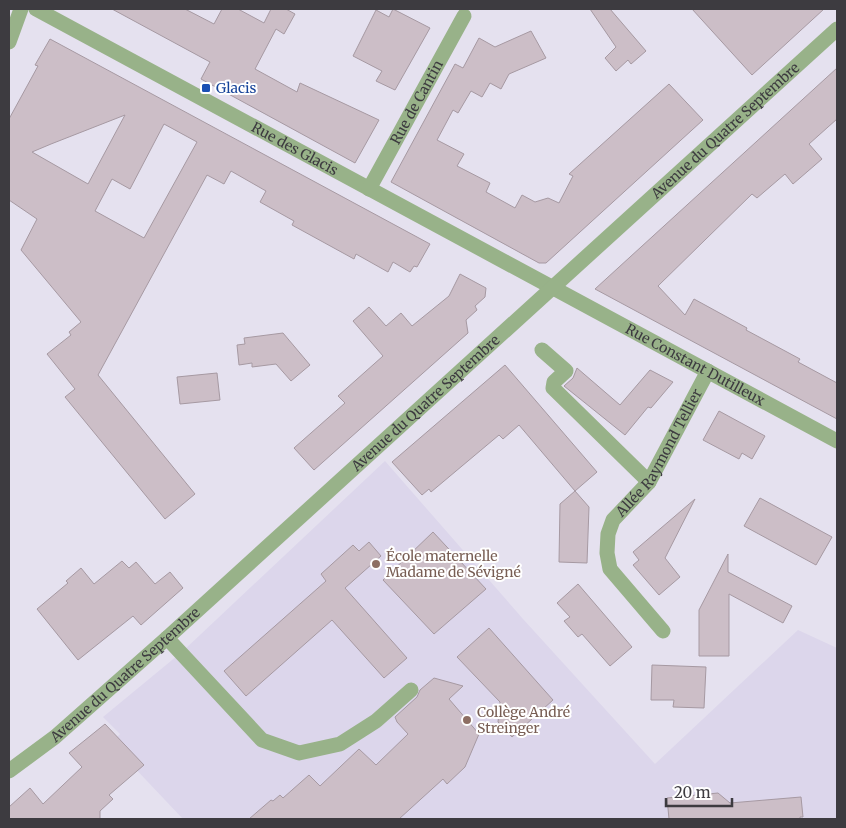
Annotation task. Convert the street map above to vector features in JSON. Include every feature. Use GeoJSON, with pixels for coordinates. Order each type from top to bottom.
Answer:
{"type":"FeatureCollection","features":[{"type":"Feature","properties":{"kind":"street"},"geometry":{"type":"LineString","coordinates":[[9,18],[17,9]]}},
{"type":"Feature","properties":{"kind":"street"},"geometry":{"type":"LineString","coordinates":[[9,42],[21,9]]}},
{"type":"Feature","properties":{"kind":"street","name":"Rue des Glacis"},"geometry":{"type":"LineString","coordinates":[[36,9],[553,288]]}},
{"type":"Feature","properties":{"kind":"street","name":"Rue de Cantin"},"geometry":{"type":"LineString","coordinates":[[369,189],[464,16]]}},
{"type":"Feature","properties":{"kind":"street","name":"Avenue du Quatre Septembre"},"geometry":{"type":"LineString","coordinates":[[9,771],[55,737],[167,638],[837,29]]}},
{"type":"Feature","properties":{"kind":"street","name":"Rue Constant Dutilleux"},"geometry":{"type":"LineString","coordinates":[[553,288],[837,441]]}},
{"type":"Feature","properties":{"kind":"street"},"geometry":{"type":"LineString","coordinates":[[542,350],[566,371],[554,382],[553,388],[649,482]]}},
{"type":"Feature","properties":{"kind":"street","name":"Allée Raymond Tellier"},"geometry":{"type":"LineString","coordinates":[[663,631],[610,569],[607,553],[608,534],[613,520],[649,482],[708,372]]}},
{"type":"Feature","properties":{"kind":"street"},"geometry":{"type":"LineString","coordinates":[[167,638],[262,740],[299,753],[340,744],[376,721],[411,690]]}},
{"type":"Feature","properties":{"kind":"shaded area","name":"Collège André Streinger"},"geometry":{"type":"Polygon","coordinates":[[[385,461],[523,619],[655,764],[798,630],[837,648],[837,819],[183,819],[111,743],[120,734],[103,717],[183,651],[385,461]]]}},
{"type":"Feature","properties":{"kind":"building"},"geometry":{"type":"Polygon","coordinates":[[[112,9],[185,9],[214,24],[222,9],[238,9],[264,23],[271,9],[286,9],[295,14],[284,34],[276,29],[255,69],[297,92],[300,83],[379,120],[355,163],[201,79],[210,62],[112,9]]]}},
{"type":"Feature","properties":{"kind":"building"},"geometry":{"type":"Polygon","coordinates":[[[393,9],[430,28],[395,90],[376,81],[382,71],[353,56],[376,10],[389,17],[393,9]]]}},
{"type":"Feature","properties":{"kind":"building"},"geometry":{"type":"Polygon","coordinates":[[[590,9],[610,9],[646,51],[631,64],[628,60],[616,71],[605,58],[616,47],[590,9]]]}},
{"type":"Feature","properties":{"kind":"building"},"geometry":{"type":"Polygon","coordinates":[[[692,9],[824,9],[752,75],[692,9]]]}},
{"type":"Feature","properties":{"kind":"building"},"geometry":{"type":"Polygon","coordinates":[[[531,31],[546,58],[509,74],[501,89],[490,83],[482,97],[471,91],[458,113],[453,110],[437,140],[464,154],[457,166],[490,183],[486,192],[515,208],[522,195],[535,202],[548,198],[559,203],[573,176],[569,174],[669,84],[703,120],[546,263],[539,263],[391,182],[455,64],[463,68],[479,38],[495,47],[531,31]]]}},
{"type":"Feature","properties":{"kind":"building"},"geometry":{"type":"Polygon","coordinates":[[[50,39],[430,244],[417,267],[414,266],[410,272],[393,262],[388,272],[356,254],[354,259],[292,225],[294,221],[260,202],[266,191],[231,171],[224,184],[207,175],[98,375],[195,494],[165,519],[65,397],[75,389],[47,354],[71,335],[69,332],[81,322],[21,250],[37,219],[9,200],[9,119],[38,66],[35,65],[50,39]],[[125,115],[51,144],[32,152],[88,184],[125,115]],[[164,124],[130,189],[112,179],[95,211],[144,238],[197,142],[164,124]]]}},
{"type":"Feature","properties":{"kind":"building"},"geometry":{"type":"Polygon","coordinates":[[[837,68],[837,119],[809,144],[822,159],[793,184],[785,174],[757,198],[752,194],[658,286],[685,315],[694,299],[800,359],[798,362],[837,383],[837,419],[595,289],[837,68]]]}},
{"type":"Feature","properties":{"kind":"building"},"geometry":{"type":"Polygon","coordinates":[[[460,274],[486,288],[485,297],[475,306],[477,310],[466,320],[468,333],[314,470],[294,448],[345,403],[338,396],[383,356],[353,321],[369,307],[386,326],[401,313],[412,326],[449,296],[460,274]]]}},
{"type":"Feature","properties":{"kind":"building"},"geometry":{"type":"Polygon","coordinates":[[[283,333],[310,365],[291,381],[276,364],[252,367],[252,363],[239,365],[237,345],[245,344],[244,338],[283,333]]]}},
{"type":"Feature","properties":{"kind":"building"},"geometry":{"type":"Polygon","coordinates":[[[505,365],[597,472],[575,491],[519,425],[503,439],[499,435],[431,492],[429,489],[422,495],[392,462],[505,365]]]}},
{"type":"Feature","properties":{"kind":"building"},"geometry":{"type":"Polygon","coordinates":[[[577,368],[620,405],[650,370],[673,382],[651,408],[648,407],[625,435],[564,386],[573,378],[577,368]]]}},
{"type":"Feature","properties":{"kind":"building"},"geometry":{"type":"Polygon","coordinates":[[[217,373],[220,400],[180,404],[177,377],[217,373]]]}},
{"type":"Feature","properties":{"kind":"building"},"geometry":{"type":"Polygon","coordinates":[[[719,411],[765,436],[752,459],[742,453],[739,459],[703,440],[719,411]]]}},
{"type":"Feature","properties":{"kind":"building"},"geometry":{"type":"Polygon","coordinates":[[[575,491],[589,507],[587,563],[559,562],[560,504],[575,491]]]}},
{"type":"Feature","properties":{"kind":"building"},"geometry":{"type":"Polygon","coordinates":[[[760,498],[832,537],[816,565],[744,526],[760,498]]]}},
{"type":"Feature","properties":{"kind":"building"},"geometry":{"type":"Polygon","coordinates":[[[695,499],[665,558],[680,577],[659,595],[633,565],[639,560],[633,552],[695,499]]]}},
{"type":"Feature","properties":{"kind":"building"},"geometry":{"type":"Polygon","coordinates":[[[433,532],[486,589],[434,634],[383,580],[433,532]]]}},
{"type":"Feature","properties":{"kind":"building"},"geometry":{"type":"Polygon","coordinates":[[[369,542],[381,556],[345,588],[407,658],[384,678],[332,620],[246,696],[224,671],[326,581],[321,574],[353,545],[359,551],[369,542]]]}},
{"type":"Feature","properties":{"kind":"building"},"geometry":{"type":"Polygon","coordinates":[[[728,554],[728,572],[792,606],[783,623],[729,594],[729,656],[699,656],[699,610],[728,554]]]}},
{"type":"Feature","properties":{"kind":"building"},"geometry":{"type":"Polygon","coordinates":[[[122,561],[129,568],[136,562],[155,584],[170,572],[183,588],[141,625],[133,616],[78,660],[37,609],[68,583],[66,581],[81,568],[94,584],[122,561]]]}},
{"type":"Feature","properties":{"kind":"building"},"geometry":{"type":"Polygon","coordinates":[[[578,584],[632,647],[610,666],[582,634],[578,637],[564,621],[570,617],[557,603],[578,584]]]}},
{"type":"Feature","properties":{"kind":"building"},"geometry":{"type":"Polygon","coordinates":[[[489,628],[553,700],[512,737],[498,722],[500,702],[457,657],[489,628]]]}},
{"type":"Feature","properties":{"kind":"building"},"geometry":{"type":"Polygon","coordinates":[[[652,665],[706,667],[704,708],[673,707],[674,700],[651,700],[652,665]]]}},
{"type":"Feature","properties":{"kind":"building"},"geometry":{"type":"Polygon","coordinates":[[[434,678],[463,686],[449,699],[479,734],[465,767],[447,784],[443,779],[399,819],[249,819],[271,800],[273,801],[280,795],[283,798],[309,775],[320,786],[359,749],[376,765],[408,734],[395,717],[434,678]]]}},
{"type":"Feature","properties":{"kind":"building"},"geometry":{"type":"Polygon","coordinates":[[[105,724],[144,765],[109,795],[113,799],[100,811],[100,819],[9,819],[9,807],[30,788],[43,804],[82,767],[69,753],[105,724]]]}},
{"type":"Feature","properties":{"kind":"building"},"geometry":{"type":"Polygon","coordinates":[[[718,793],[730,803],[801,797],[803,817],[800,817],[800,819],[669,819],[667,798],[718,793]]]}},
{"type":"Feature","properties":{"kind":"place","name":"Glacis"},"geometry":{"type":"Point","coordinates":[206,88]}},
{"type":"Feature","properties":{"kind":"place","name":"École maternelle Madame de Sévigné"},"geometry":{"type":"Point","coordinates":[376,564]}},
{"type":"Feature","properties":{"kind":"place","name":"Collège André Streinger"},"geometry":{"type":"Point","coordinates":[467,720]}}]}
